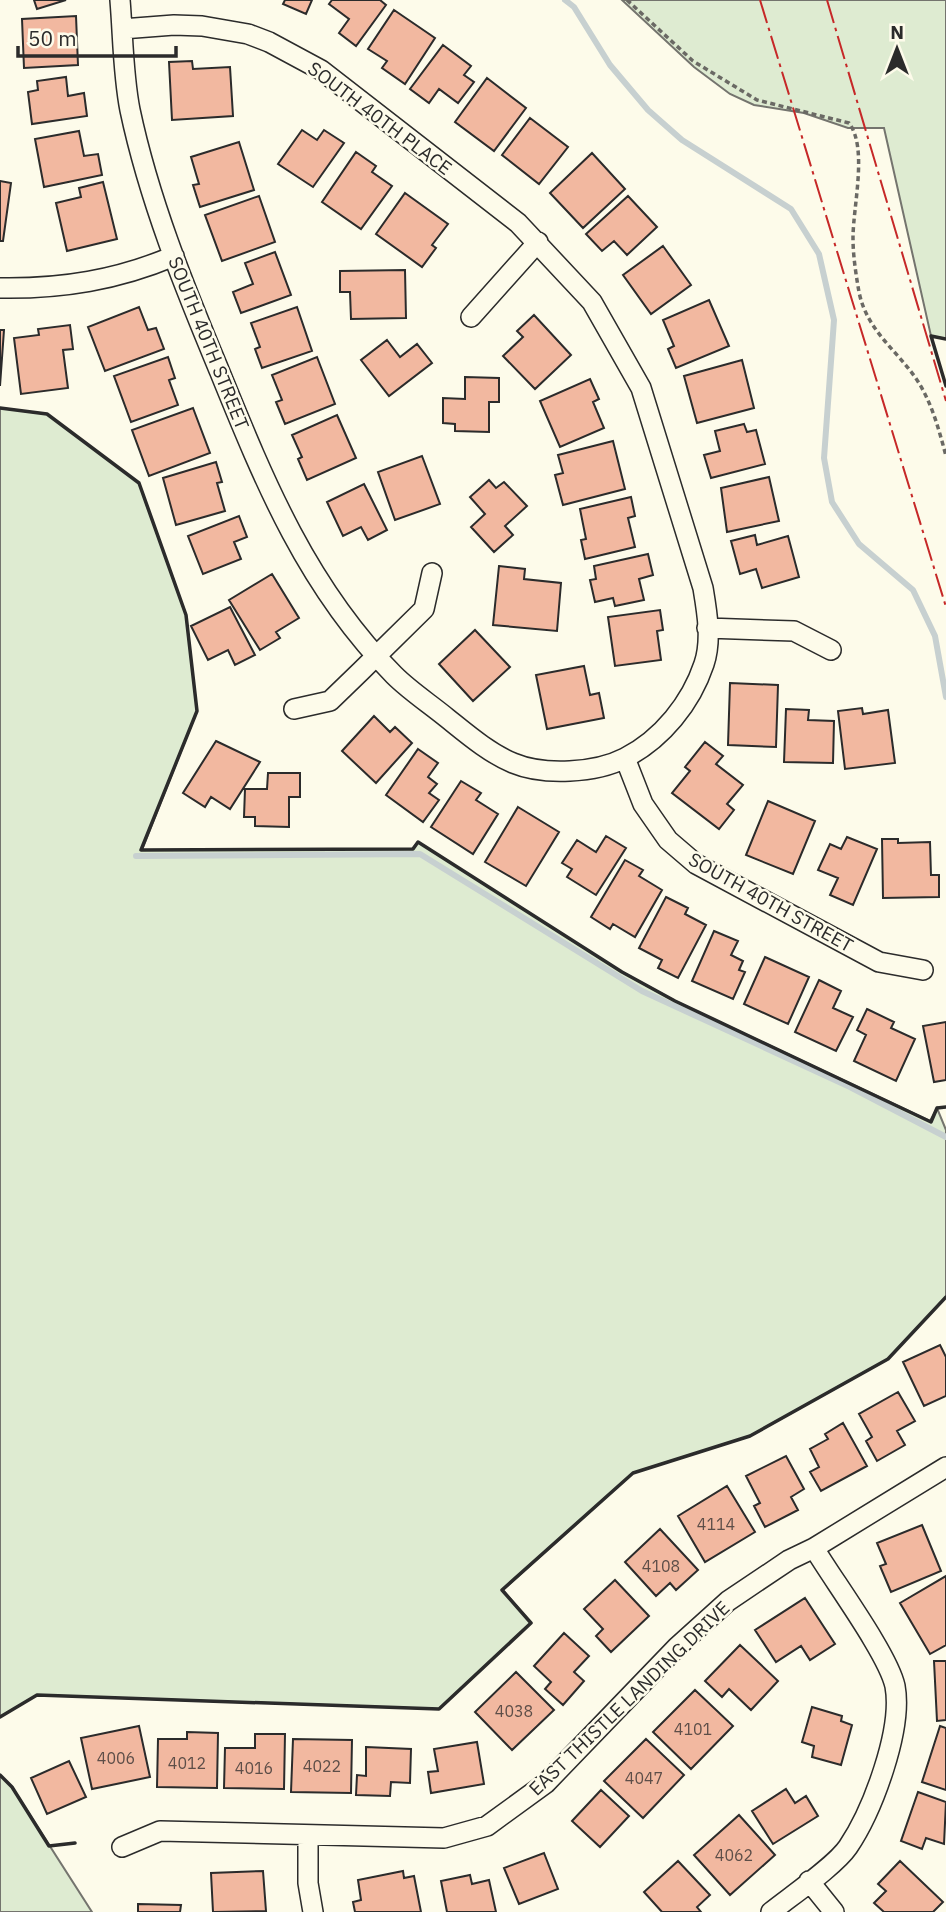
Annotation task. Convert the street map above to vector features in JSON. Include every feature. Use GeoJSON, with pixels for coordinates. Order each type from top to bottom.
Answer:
{"type":"FeatureCollection","features":[{"type":"Feature","properties":{"kind":"street","name":"SOUTH 40TH STREET"},"geometry":{"type":"LineString","coordinates":[[120,0],[130,109],[149,181],[174,256],[272,500],[311,570],[351,626],[395,676],[471,738],[514,764],[562,771],[605,769],[625,758],[643,804],[668,840],[696,864],[879,962],[923,970]]}},
{"type":"Feature","properties":{"kind":"street","name":"SOUTH 40TH PLACE"},"geometry":{"type":"LineString","coordinates":[[122,29],[202,26],[248,34],[269,42],[321,70],[518,223],[592,302],[641,388],[703,588],[707,628],[704,663],[686,699],[664,730],[645,748],[625,758]]}},
{"type":"Feature","properties":{"kind":"street"},"geometry":{"type":"LineString","coordinates":[[471,317],[538,242]]}},
{"type":"Feature","properties":{"kind":"street"},"geometry":{"type":"LineString","coordinates":[[0,288],[42,289],[93,283],[174,256]]}},
{"type":"Feature","properties":{"kind":"street"},"geometry":{"type":"LineString","coordinates":[[294,709],[330,701],[424,609],[432,573]]}},
{"type":"Feature","properties":{"kind":"street"},"geometry":{"type":"LineString","coordinates":[[707,628],[794,631],[831,650]]}},
{"type":"Feature","properties":{"kind":"street","name":"EAST THISTLE LANDING DRIVE"},"geometry":{"type":"LineString","coordinates":[[122,1847],[160,1830],[308,1837],[444,1838],[487,1826],[545,1783],[659,1665],[728,1601],[789,1560],[814,1548],[946,1467]]}},
{"type":"Feature","properties":{"kind":"street"},"geometry":{"type":"LineString","coordinates":[[771,1912],[847,1848],[869,1806],[897,1720],[894,1684],[879,1653],[814,1548]]}},
{"type":"Feature","properties":{"kind":"street"},"geometry":{"type":"LineString","coordinates":[[308,1837],[308,1883],[313,1912]]}},
{"type":"Feature","properties":{"kind":"street"},"geometry":{"type":"LineString","coordinates":[[809,1881],[834,1912]]}},
{"type":"Feature","properties":{"kind":"path"},"geometry":{"type":"LineString","coordinates":[[627,0],[693,61],[757,100],[849,123],[857,133],[859,153],[853,242],[859,294],[874,331],[917,380],[934,413],[946,456]]}},
{"type":"Feature","properties":{"kind":"green space"},"geometry":{"type":"Polygon","coordinates":[[[622,0],[946,0],[946,339],[931,336],[884,128],[848,128],[804,113],[754,105],[730,94],[694,67],[622,0]]]}},
{"type":"Feature","properties":{"kind":"green space"},"geometry":{"type":"Polygon","coordinates":[[[0,408],[47,414],[139,483],[186,615],[197,711],[142,850],[412,849],[418,842],[622,972],[675,1001],[930,1121],[937,1108],[946,1130],[946,1297],[888,1359],[750,1436],[633,1473],[503,1590],[531,1623],[439,1709],[37,1695],[0,1717],[0,408]]]}},
{"type":"Feature","properties":{"kind":"green space"},"geometry":{"type":"Polygon","coordinates":[[[0,1775],[12,1787],[92,1912],[0,1912],[0,1775]]]}},
{"type":"Feature","properties":{"kind":"building"},"geometry":{"type":"Polygon","coordinates":[[[34,0],[66,0],[37,9],[34,0]]]}},
{"type":"Feature","properties":{"kind":"building"},"geometry":{"type":"Polygon","coordinates":[[[285,0],[312,0],[306,14],[283,4],[285,0]]]}},
{"type":"Feature","properties":{"kind":"building"},"geometry":{"type":"Polygon","coordinates":[[[332,0],[380,0],[386,5],[356,46],[339,33],[349,19],[329,4],[332,0]]]}},
{"type":"Feature","properties":{"kind":"building"},"geometry":{"type":"Polygon","coordinates":[[[394,10],[435,38],[405,84],[382,68],[387,61],[368,49],[394,10]]]}},
{"type":"Feature","properties":{"kind":"building"},"geometry":{"type":"Polygon","coordinates":[[[76,16],[78,65],[24,68],[22,19],[76,16]]]}},
{"type":"Feature","properties":{"kind":"building"},"geometry":{"type":"Polygon","coordinates":[[[443,45],[471,66],[464,75],[474,82],[458,103],[439,89],[429,103],[410,89],[443,45]]]}},
{"type":"Feature","properties":{"kind":"building"},"geometry":{"type":"Polygon","coordinates":[[[192,61],[193,69],[230,67],[233,116],[172,120],[169,62],[192,61]]]}},
{"type":"Feature","properties":{"kind":"building"},"geometry":{"type":"Polygon","coordinates":[[[66,77],[68,96],[84,93],[87,116],[32,124],[28,92],[38,90],[37,81],[66,77]]]}},
{"type":"Feature","properties":{"kind":"building"},"geometry":{"type":"Polygon","coordinates":[[[487,78],[526,108],[494,151],[455,122],[487,78]]]}},
{"type":"Feature","properties":{"kind":"building"},"geometry":{"type":"Polygon","coordinates":[[[530,118],[568,147],[539,184],[502,155],[530,118]]]}},
{"type":"Feature","properties":{"kind":"building"},"geometry":{"type":"Polygon","coordinates":[[[302,130],[317,140],[324,130],[344,143],[313,187],[278,164],[302,130]]]}},
{"type":"Feature","properties":{"kind":"building"},"geometry":{"type":"Polygon","coordinates":[[[79,131],[84,156],[98,154],[102,175],[44,187],[35,139],[79,131]]]}},
{"type":"Feature","properties":{"kind":"building"},"geometry":{"type":"Polygon","coordinates":[[[239,142],[254,190],[200,207],[193,185],[199,184],[191,157],[239,142]]]}},
{"type":"Feature","properties":{"kind":"building"},"geometry":{"type":"Polygon","coordinates":[[[356,152],[376,166],[372,172],[392,186],[361,229],[322,202],[356,152]]]}},
{"type":"Feature","properties":{"kind":"building"},"geometry":{"type":"Polygon","coordinates":[[[592,153],[625,189],[583,228],[550,193],[592,153]]]}},
{"type":"Feature","properties":{"kind":"building"},"geometry":{"type":"Polygon","coordinates":[[[0,181],[11,183],[3,241],[0,241],[0,181]]]}},
{"type":"Feature","properties":{"kind":"building"},"geometry":{"type":"Polygon","coordinates":[[[103,182],[117,239],[67,251],[56,203],[81,197],[79,188],[103,182]]]}},
{"type":"Feature","properties":{"kind":"building"},"geometry":{"type":"Polygon","coordinates":[[[405,193],[448,224],[432,245],[436,248],[422,267],[376,234],[405,193]]]}},
{"type":"Feature","properties":{"kind":"building"},"geometry":{"type":"Polygon","coordinates":[[[259,196],[275,242],[222,261],[205,215],[259,196]]]}},
{"type":"Feature","properties":{"kind":"building"},"geometry":{"type":"Polygon","coordinates":[[[628,196],[657,227],[627,255],[614,241],[602,251],[586,234],[628,196]]]}},
{"type":"Feature","properties":{"kind":"building"},"geometry":{"type":"Polygon","coordinates":[[[663,246],[691,285],[651,314],[623,275],[663,246]]]}},
{"type":"Feature","properties":{"kind":"building"},"geometry":{"type":"Polygon","coordinates":[[[275,252],[291,295],[241,313],[233,292],[253,284],[245,263],[275,252]]]}},
{"type":"Feature","properties":{"kind":"building"},"geometry":{"type":"Polygon","coordinates":[[[405,270],[406,318],[351,319],[350,292],[340,292],[340,271],[405,270]]]}},
{"type":"Feature","properties":{"kind":"building"},"geometry":{"type":"Polygon","coordinates":[[[709,300],[729,346],[676,368],[668,349],[674,346],[663,320],[709,300]]]}},
{"type":"Feature","properties":{"kind":"building"},"geometry":{"type":"Polygon","coordinates":[[[139,307],[148,330],[156,328],[164,349],[105,371],[88,327],[139,307]]]}},
{"type":"Feature","properties":{"kind":"building"},"geometry":{"type":"Polygon","coordinates":[[[297,307],[312,351],[262,368],[255,349],[260,347],[251,323],[297,307]]]}},
{"type":"Feature","properties":{"kind":"building"},"geometry":{"type":"Polygon","coordinates":[[[534,315],[571,355],[535,389],[503,356],[523,337],[517,331],[534,315]]]}},
{"type":"Feature","properties":{"kind":"building"},"geometry":{"type":"Polygon","coordinates":[[[70,325],[73,349],[63,350],[68,388],[21,394],[14,338],[39,335],[38,329],[70,325]]]}},
{"type":"Feature","properties":{"kind":"building"},"geometry":{"type":"Polygon","coordinates":[[[0,330],[4,330],[0,386],[0,330]]]}},
{"type":"Feature","properties":{"kind":"building"},"geometry":{"type":"Polygon","coordinates":[[[387,340],[400,357],[417,344],[432,363],[389,396],[361,360],[387,340]]]}},
{"type":"Feature","properties":{"kind":"building"},"geometry":{"type":"Polygon","coordinates":[[[168,357],[175,378],[169,380],[178,405],[131,422],[114,376],[168,357]]]}},
{"type":"Feature","properties":{"kind":"building"},"geometry":{"type":"Polygon","coordinates":[[[317,357],[335,404],[285,424],[276,402],[282,400],[272,375],[317,357]]]}},
{"type":"Feature","properties":{"kind":"building"},"geometry":{"type":"Polygon","coordinates":[[[742,360],[754,408],[697,423],[684,376],[742,360]]]}},
{"type":"Feature","properties":{"kind":"building"},"geometry":{"type":"Polygon","coordinates":[[[465,377],[499,378],[499,402],[489,402],[489,432],[455,431],[455,424],[443,423],[443,398],[465,399],[465,377]]]}},
{"type":"Feature","properties":{"kind":"building"},"geometry":{"type":"Polygon","coordinates":[[[590,379],[599,399],[593,402],[604,428],[560,447],[540,401],[590,379]]]}},
{"type":"Feature","properties":{"kind":"building"},"geometry":{"type":"Polygon","coordinates":[[[193,408],[210,453],[149,476],[132,430],[193,408]]]}},
{"type":"Feature","properties":{"kind":"building"},"geometry":{"type":"Polygon","coordinates":[[[337,415],[356,458],[307,480],[298,459],[302,457],[292,435],[337,415]]]}},
{"type":"Feature","properties":{"kind":"building"},"geometry":{"type":"Polygon","coordinates":[[[744,424],[747,432],[756,430],[765,464],[711,478],[704,455],[720,451],[715,431],[744,424]]]}},
{"type":"Feature","properties":{"kind":"building"},"geometry":{"type":"Polygon","coordinates":[[[613,441],[625,489],[563,505],[555,475],[563,473],[558,455],[613,441]]]}},
{"type":"Feature","properties":{"kind":"building"},"geometry":{"type":"Polygon","coordinates":[[[422,456],[440,504],[395,520],[378,472],[422,456]]]}},
{"type":"Feature","properties":{"kind":"building"},"geometry":{"type":"Polygon","coordinates":[[[216,462],[222,482],[217,483],[225,511],[176,525],[163,478],[216,462]]]}},
{"type":"Feature","properties":{"kind":"building"},"geometry":{"type":"Polygon","coordinates":[[[769,477],[779,521],[727,532],[721,488],[769,477]]]}},
{"type":"Feature","properties":{"kind":"building"},"geometry":{"type":"Polygon","coordinates":[[[489,480],[496,488],[504,482],[527,506],[505,526],[513,535],[494,552],[471,527],[485,514],[470,497],[489,480]]]}},
{"type":"Feature","properties":{"kind":"building"},"geometry":{"type":"Polygon","coordinates":[[[364,484],[387,530],[368,540],[361,527],[343,536],[327,502],[364,484]]]}},
{"type":"Feature","properties":{"kind":"building"},"geometry":{"type":"Polygon","coordinates":[[[631,497],[635,516],[628,518],[635,547],[585,559],[581,540],[586,539],[580,509],[631,497]]]}},
{"type":"Feature","properties":{"kind":"building"},"geometry":{"type":"Polygon","coordinates":[[[239,516],[247,537],[234,542],[241,559],[203,574],[188,536],[239,516]]]}},
{"type":"Feature","properties":{"kind":"building"},"geometry":{"type":"Polygon","coordinates":[[[755,535],[757,545],[788,536],[799,577],[762,588],[756,569],[740,574],[731,541],[755,535]]]}},
{"type":"Feature","properties":{"kind":"building"},"geometry":{"type":"Polygon","coordinates":[[[648,554],[653,575],[639,579],[644,600],[615,606],[613,598],[595,602],[590,580],[596,579],[594,566],[648,554]]]}},
{"type":"Feature","properties":{"kind":"building"},"geometry":{"type":"Polygon","coordinates":[[[499,566],[525,569],[524,579],[561,583],[557,631],[493,625],[499,566]]]}},
{"type":"Feature","properties":{"kind":"building"},"geometry":{"type":"Polygon","coordinates":[[[272,574],[299,618],[276,632],[280,638],[260,650],[229,600],[272,574]]]}},
{"type":"Feature","properties":{"kind":"building"},"geometry":{"type":"Polygon","coordinates":[[[230,607],[255,655],[235,665],[228,650],[208,660],[191,626],[230,607]]]}},
{"type":"Feature","properties":{"kind":"building"},"geometry":{"type":"Polygon","coordinates":[[[660,610],[663,630],[657,631],[661,660],[615,666],[608,617],[660,610]]]}},
{"type":"Feature","properties":{"kind":"building"},"geometry":{"type":"Polygon","coordinates":[[[475,630],[510,667],[473,701],[439,664],[475,630]]]}},
{"type":"Feature","properties":{"kind":"building"},"geometry":{"type":"Polygon","coordinates":[[[584,666],[590,695],[599,693],[604,718],[547,729],[536,675],[584,666]]]}},
{"type":"Feature","properties":{"kind":"building"},"geometry":{"type":"Polygon","coordinates":[[[730,683],[778,685],[776,747],[728,745],[730,683]]]}},
{"type":"Feature","properties":{"kind":"building"},"geometry":{"type":"Polygon","coordinates":[[[862,708],[863,714],[888,710],[895,763],[845,769],[838,711],[862,708]]]}},
{"type":"Feature","properties":{"kind":"building"},"geometry":{"type":"Polygon","coordinates":[[[786,709],[809,710],[808,720],[834,721],[833,763],[784,762],[786,709]]]}},
{"type":"Feature","properties":{"kind":"building"},"geometry":{"type":"Polygon","coordinates":[[[374,716],[390,732],[395,727],[412,743],[376,783],[342,751],[374,716]]]}},
{"type":"Feature","properties":{"kind":"building"},"geometry":{"type":"Polygon","coordinates":[[[216,741],[260,762],[230,809],[211,797],[205,807],[183,793],[216,741]]]}},
{"type":"Feature","properties":{"kind":"building"},"geometry":{"type":"Polygon","coordinates":[[[705,742],[723,756],[716,764],[743,785],[727,804],[734,810],[719,829],[672,793],[690,771],[685,767],[705,742]]]}},
{"type":"Feature","properties":{"kind":"building"},"geometry":{"type":"Polygon","coordinates":[[[418,749],[438,763],[428,777],[437,784],[429,793],[439,800],[423,822],[386,795],[418,749]]]}},
{"type":"Feature","properties":{"kind":"building"},"geometry":{"type":"Polygon","coordinates":[[[268,773],[300,773],[300,797],[289,797],[289,827],[255,826],[255,817],[244,817],[245,789],[267,789],[268,773]]]}},
{"type":"Feature","properties":{"kind":"building"},"geometry":{"type":"Polygon","coordinates":[[[461,781],[481,793],[476,800],[498,814],[473,854],[431,827],[461,781]]]}},
{"type":"Feature","properties":{"kind":"building"},"geometry":{"type":"Polygon","coordinates":[[[768,801],[815,821],[793,874],[746,855],[768,801]]]}},
{"type":"Feature","properties":{"kind":"building"},"geometry":{"type":"Polygon","coordinates":[[[518,807],[559,832],[526,886],[485,862],[518,807]]]}},
{"type":"Feature","properties":{"kind":"building"},"geometry":{"type":"Polygon","coordinates":[[[606,836],[626,848],[596,895],[567,877],[572,869],[562,863],[577,840],[596,852],[606,836]]]}},
{"type":"Feature","properties":{"kind":"building"},"geometry":{"type":"Polygon","coordinates":[[[847,837],[877,849],[853,905],[830,895],[838,878],[818,870],[830,844],[841,849],[847,837]]]}},
{"type":"Feature","properties":{"kind":"building"},"geometry":{"type":"Polygon","coordinates":[[[882,839],[898,839],[898,843],[930,842],[931,875],[939,875],[939,897],[883,898],[882,839]]]}},
{"type":"Feature","properties":{"kind":"building"},"geometry":{"type":"Polygon","coordinates":[[[625,860],[643,870],[639,876],[662,890],[635,937],[613,924],[610,929],[591,917],[625,860]]]}},
{"type":"Feature","properties":{"kind":"building"},"geometry":{"type":"Polygon","coordinates":[[[666,897],[688,908],[685,914],[706,925],[678,978],[658,968],[662,960],[639,948],[666,897]]]}},
{"type":"Feature","properties":{"kind":"building"},"geometry":{"type":"Polygon","coordinates":[[[714,931],[738,941],[731,955],[743,961],[739,970],[745,972],[733,999],[692,981],[714,931]]]}},
{"type":"Feature","properties":{"kind":"building"},"geometry":{"type":"Polygon","coordinates":[[[765,957],[809,977],[788,1024],[744,1004],[765,957]]]}},
{"type":"Feature","properties":{"kind":"building"},"geometry":{"type":"Polygon","coordinates":[[[819,980],[841,991],[833,1008],[853,1017],[836,1051],[795,1032],[819,980]]]}},
{"type":"Feature","properties":{"kind":"building"},"geometry":{"type":"Polygon","coordinates":[[[867,1009],[894,1022],[891,1028],[915,1039],[896,1081],[854,1061],[866,1035],[857,1030],[867,1009]]]}},
{"type":"Feature","properties":{"kind":"building"},"geometry":{"type":"Polygon","coordinates":[[[946,1022],[946,1080],[934,1082],[923,1026],[946,1022]]]}},
{"type":"Feature","properties":{"kind":"building"},"geometry":{"type":"Polygon","coordinates":[[[940,1345],[946,1357],[946,1396],[924,1406],[903,1362],[940,1345]]]}},
{"type":"Feature","properties":{"kind":"building"},"geometry":{"type":"Polygon","coordinates":[[[898,1392],[915,1421],[897,1431],[905,1445],[877,1461],[866,1441],[872,1437],[859,1414],[898,1392]]]}},
{"type":"Feature","properties":{"kind":"building"},"geometry":{"type":"Polygon","coordinates":[[[843,1423],[867,1466],[821,1491],[810,1472],[819,1467],[810,1449],[828,1439],[825,1434],[843,1423]]]}},
{"type":"Feature","properties":{"kind":"building"},"geometry":{"type":"Polygon","coordinates":[[[786,1456],[804,1489],[791,1497],[798,1510],[765,1527],[754,1506],[760,1503],[746,1476],[786,1456]]]}},
{"type":"Feature","properties":{"kind":"building"},"geometry":{"type":"Polygon","coordinates":[[[727,1486],[755,1532],[705,1562],[678,1516],[727,1486]]]}},
{"type":"Feature","properties":{"kind":"building"},"geometry":{"type":"Polygon","coordinates":[[[922,1525],[941,1571],[891,1592],[880,1566],[886,1564],[877,1543],[922,1525]]]}},
{"type":"Feature","properties":{"kind":"building"},"geometry":{"type":"Polygon","coordinates":[[[660,1529],[698,1570],[676,1590],[670,1583],[656,1596],[625,1562],[660,1529]]]}},
{"type":"Feature","properties":{"kind":"building"},"geometry":{"type":"Polygon","coordinates":[[[946,1576],[946,1645],[930,1654],[900,1603],[946,1576]]]}},
{"type":"Feature","properties":{"kind":"building"},"geometry":{"type":"Polygon","coordinates":[[[615,1580],[649,1616],[611,1652],[596,1636],[603,1629],[584,1609],[615,1580]]]}},
{"type":"Feature","properties":{"kind":"building"},"geometry":{"type":"Polygon","coordinates":[[[805,1598],[835,1644],[810,1660],[801,1646],[776,1662],[755,1630],[805,1598]]]}},
{"type":"Feature","properties":{"kind":"building"},"geometry":{"type":"Polygon","coordinates":[[[564,1633],[589,1656],[574,1672],[584,1681],[563,1705],[545,1689],[551,1682],[534,1666],[564,1633]]]}},
{"type":"Feature","properties":{"kind":"building"},"geometry":{"type":"Polygon","coordinates":[[[740,1645],[778,1681],[751,1710],[729,1689],[722,1697],[705,1681],[740,1645]]]}},
{"type":"Feature","properties":{"kind":"building"},"geometry":{"type":"Polygon","coordinates":[[[934,1661],[946,1661],[946,1720],[937,1721],[934,1661]]]}},
{"type":"Feature","properties":{"kind":"building"},"geometry":{"type":"Polygon","coordinates":[[[516,1672],[554,1710],[512,1750],[475,1712],[516,1672]]]}},
{"type":"Feature","properties":{"kind":"building"},"geometry":{"type":"Polygon","coordinates":[[[695,1690],[733,1726],[691,1769],[653,1732],[695,1690]]]}},
{"type":"Feature","properties":{"kind":"building"},"geometry":{"type":"Polygon","coordinates":[[[812,1707],[842,1716],[841,1721],[852,1725],[841,1765],[812,1757],[814,1746],[802,1742],[812,1707]]]}},
{"type":"Feature","properties":{"kind":"building"},"geometry":{"type":"Polygon","coordinates":[[[139,1726],[150,1777],[92,1789],[81,1738],[139,1726]]]}},
{"type":"Feature","properties":{"kind":"building"},"geometry":{"type":"Polygon","coordinates":[[[940,1726],[946,1728],[946,1790],[922,1782],[940,1726]]]}},
{"type":"Feature","properties":{"kind":"building"},"geometry":{"type":"Polygon","coordinates":[[[187,1732],[218,1733],[217,1788],[157,1787],[158,1739],[187,1739],[187,1732]]]}},
{"type":"Feature","properties":{"kind":"building"},"geometry":{"type":"Polygon","coordinates":[[[255,1734],[285,1734],[284,1789],[224,1788],[225,1748],[255,1748],[255,1734]]]}},
{"type":"Feature","properties":{"kind":"building"},"geometry":{"type":"Polygon","coordinates":[[[293,1739],[352,1740],[351,1793],[291,1792],[293,1739]]]}},
{"type":"Feature","properties":{"kind":"building"},"geometry":{"type":"Polygon","coordinates":[[[646,1739],[684,1775],[643,1818],[604,1781],[646,1739]]]}},
{"type":"Feature","properties":{"kind":"building"},"geometry":{"type":"Polygon","coordinates":[[[477,1742],[484,1784],[431,1793],[428,1772],[438,1771],[434,1749],[477,1742]]]}},
{"type":"Feature","properties":{"kind":"building"},"geometry":{"type":"Polygon","coordinates":[[[366,1747],[411,1749],[410,1783],[391,1782],[390,1796],[356,1795],[357,1775],[366,1776],[366,1747]]]}},
{"type":"Feature","properties":{"kind":"building"},"geometry":{"type":"Polygon","coordinates":[[[69,1761],[86,1797],[47,1814],[31,1778],[69,1761]]]}},
{"type":"Feature","properties":{"kind":"building"},"geometry":{"type":"Polygon","coordinates":[[[786,1789],[795,1803],[806,1796],[818,1816],[773,1844],[752,1811],[786,1789]]]}},
{"type":"Feature","properties":{"kind":"building"},"geometry":{"type":"Polygon","coordinates":[[[601,1790],[629,1816],[600,1847],[572,1821],[601,1790]]]}},
{"type":"Feature","properties":{"kind":"building"},"geometry":{"type":"Polygon","coordinates":[[[918,1792],[946,1802],[944,1844],[926,1838],[922,1849],[901,1841],[918,1792]]]}},
{"type":"Feature","properties":{"kind":"building"},"geometry":{"type":"Polygon","coordinates":[[[739,1815],[775,1855],[730,1895],[694,1855],[739,1815]]]}},
{"type":"Feature","properties":{"kind":"building"},"geometry":{"type":"Polygon","coordinates":[[[544,1853],[558,1889],[519,1904],[504,1868],[544,1853]]]}},
{"type":"Feature","properties":{"kind":"building"},"geometry":{"type":"Polygon","coordinates":[[[678,1861],[710,1895],[697,1907],[701,1912],[662,1912],[644,1892],[678,1861]]]}},
{"type":"Feature","properties":{"kind":"building"},"geometry":{"type":"Polygon","coordinates":[[[900,1861],[943,1902],[933,1912],[884,1912],[874,1903],[886,1891],[878,1884],[900,1861]]]}},
{"type":"Feature","properties":{"kind":"building"},"geometry":{"type":"Polygon","coordinates":[[[263,1871],[266,1911],[213,1912],[211,1873],[263,1871]]]}},
{"type":"Feature","properties":{"kind":"building"},"geometry":{"type":"Polygon","coordinates":[[[403,1871],[404,1878],[414,1876],[421,1912],[355,1912],[353,1902],[361,1900],[358,1880],[403,1871]]]}},
{"type":"Feature","properties":{"kind":"building"},"geometry":{"type":"Polygon","coordinates":[[[470,1875],[472,1884],[489,1880],[496,1912],[447,1912],[441,1881],[470,1875]]]}},
{"type":"Feature","properties":{"kind":"building"},"geometry":{"type":"Polygon","coordinates":[[[138,1904],[181,1905],[180,1912],[138,1912],[138,1904]]]}},
{"type":"Feature","properties":{"kind":"waterway"},"geometry":{"type":"LineString","coordinates":[[565,0],[574,7],[610,65],[648,110],[682,140],[791,209],[819,254],[834,320],[824,458],[832,502],[859,544],[913,590],[935,636],[946,697]]}},
{"type":"Feature","properties":{"kind":"waterway"},"geometry":{"type":"LineString","coordinates":[[136,856],[420,854],[642,991],[850,1087],[946,1137]]}},
{"type":"Feature","properties":{"kind":"wall"},"geometry":{"type":"LineString","coordinates":[[946,339],[931,336],[946,386]]}},
{"type":"Feature","properties":{"kind":"wall"},"geometry":{"type":"LineString","coordinates":[[0,408],[47,414],[139,483],[186,615],[197,711],[141,850],[413,849],[418,842],[622,972],[675,1001],[931,1122],[937,1108],[946,1107]]}},
{"type":"Feature","properties":{"kind":"wall"},"geometry":{"type":"LineString","coordinates":[[0,1717],[37,1695],[439,1709],[531,1623],[502,1590],[633,1473],[750,1436],[888,1359],[946,1297]]}},
{"type":"Feature","properties":{"kind":"wall"},"geometry":{"type":"LineString","coordinates":[[0,1775],[12,1787],[49,1846],[75,1843]]}},
{"type":"Feature","properties":{"kind":"power"},"geometry":{"type":"LineString","coordinates":[[760,0],[946,607]]}},
{"type":"Feature","properties":{"kind":"power"},"geometry":{"type":"LineString","coordinates":[[827,0],[946,401]]}}]}
